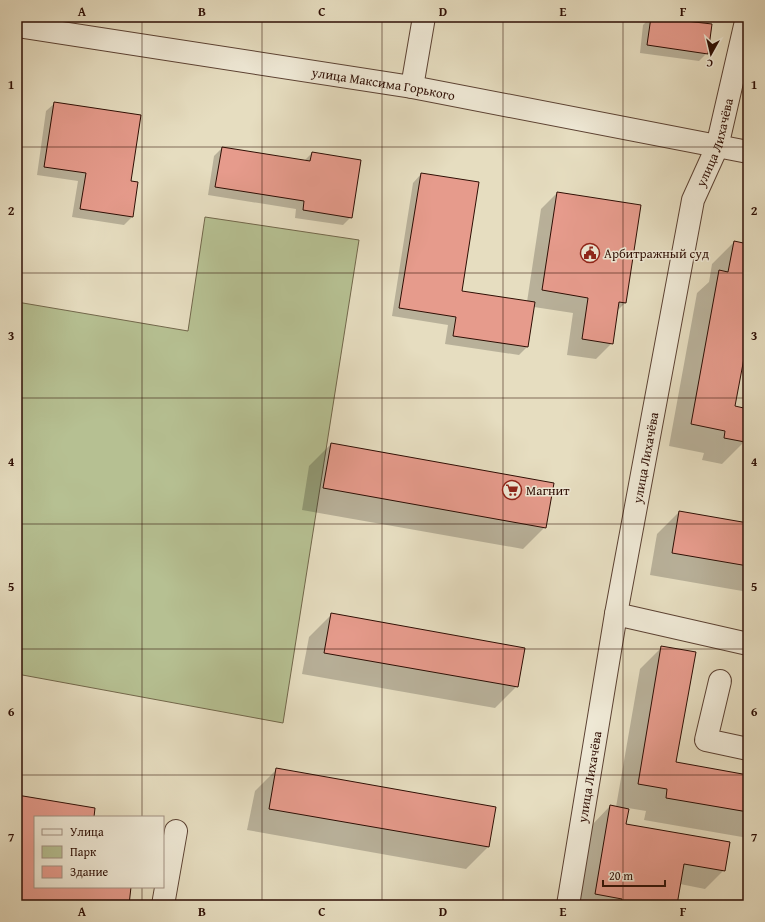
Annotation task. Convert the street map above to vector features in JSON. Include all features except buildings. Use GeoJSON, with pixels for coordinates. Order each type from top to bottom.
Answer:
{"type":"FeatureCollection","features":[{"type":"Feature","properties":{"kind":"street"},"geometry":{"type":"LineString","coordinates":[[412,87],[424,17]]}},
{"type":"Feature","properties":{"kind":"street","name":"улица Лихачёва"},"geometry":{"type":"LineString","coordinates":[[568,905],[616,614],[693,200],[717,147],[747,17]]}},
{"type":"Feature","properties":{"kind":"street","name":"улица Максима Горького"},"geometry":{"type":"LineString","coordinates":[[17,26],[412,87],[748,152]]}},
{"type":"Feature","properties":{"kind":"street"},"geometry":{"type":"LineString","coordinates":[[616,614],[748,644]]}},
{"type":"Feature","properties":{"kind":"street"},"geometry":{"type":"LineString","coordinates":[[720,681],[706,740],[748,749]]}},
{"type":"Feature","properties":{"kind":"street"},"geometry":{"type":"LineString","coordinates":[[163,905],[176,831]]}},
{"type":"Feature","properties":{"kind":"green space"},"geometry":{"type":"Polygon","coordinates":[[[205,217],[359,240],[283,723],[17,674],[17,302],[188,331],[205,217]]]}},
{"type":"Feature","properties":{"kind":"place","name":"Арбитражный суд"},"geometry":{"type":"Point","coordinates":[590,253]}},
{"type":"Feature","properties":{"kind":"place","name":"Магнит"},"geometry":{"type":"Point","coordinates":[512,490]}}]}
